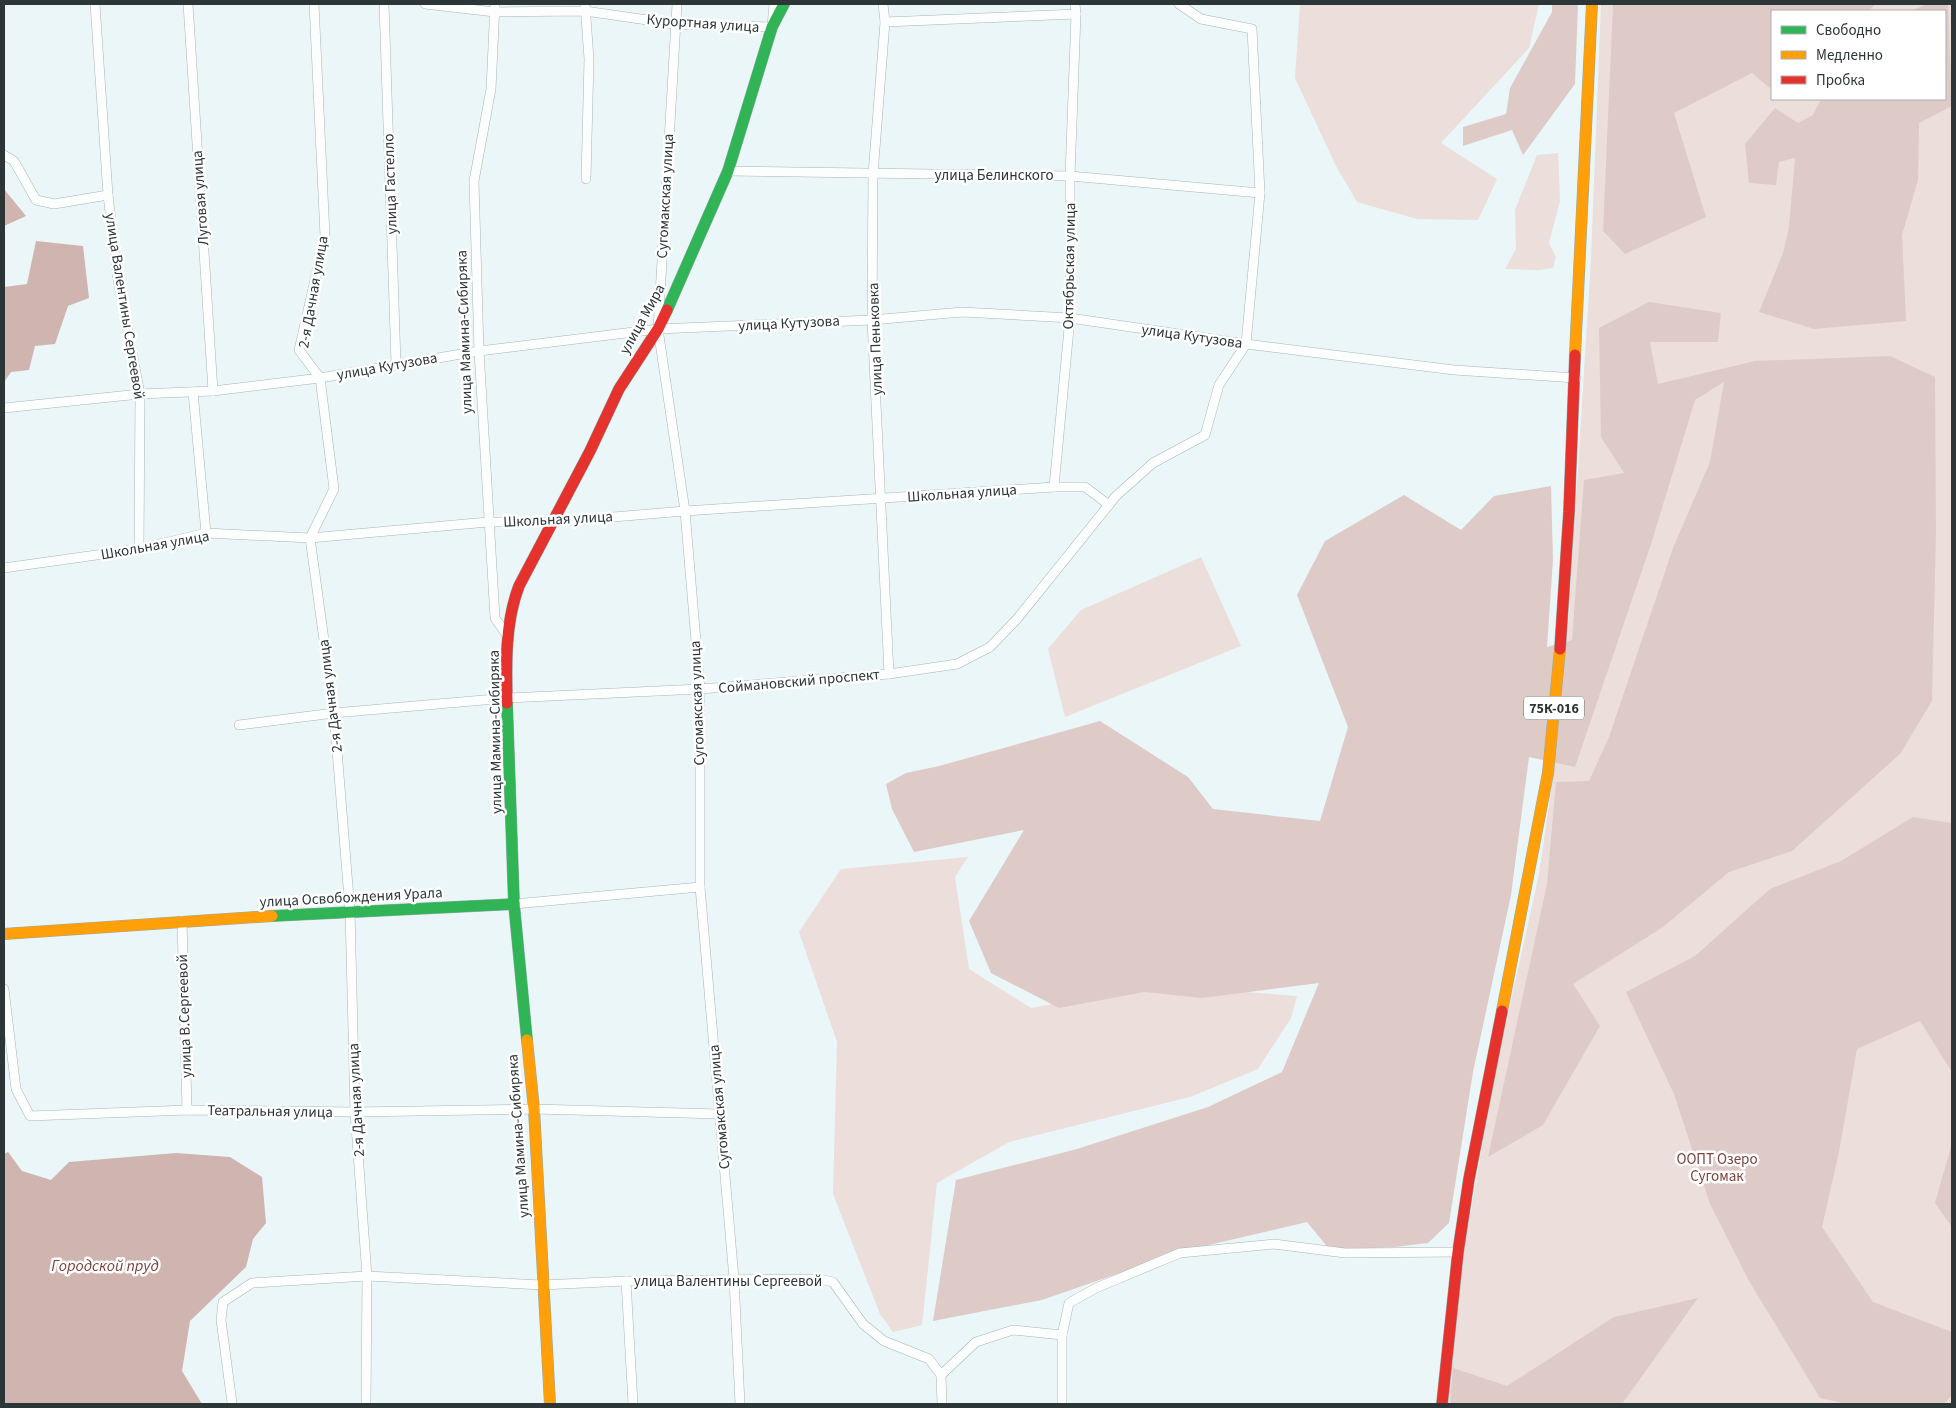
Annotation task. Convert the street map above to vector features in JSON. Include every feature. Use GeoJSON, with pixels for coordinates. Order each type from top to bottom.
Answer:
{"type":"FeatureCollection","features":[{"type":"Feature","properties":{"kind":"main road","name":"улица Мира"},"geometry":{"type":"LineString","coordinates":[[509,638],[512,604],[519,586],[619,389],[658,329],[728,171],[772,27],[784,4]]}},
{"type":"Feature","properties":{"kind":"main road","name":"75К-016"},"geometry":{"type":"LineString","coordinates":[[1442,1404],[1458,1252],[1487,1079],[1529,878],[1548,773],[1563,617],[1576,378],[1578,287],[1592,4]]}},
{"type":"Feature","properties":{"kind":"main road","name":"улица Мамина-Сибиряка"},"geometry":{"type":"LineString","coordinates":[[509,638],[507,698],[514,904],[534,1109],[542,1285],[550,1404]]}},
{"type":"Feature","properties":{"kind":"main road","name":"улица Освобождения Урала"},"geometry":{"type":"LineString","coordinates":[[4,934],[350,911],[514,904]]}},
{"type":"Feature","properties":{"kind":"street","name":"улица Валентины Сергеевой"},"geometry":{"type":"LineString","coordinates":[[94,4],[108,195],[118,280],[140,394],[139,549]]}},
{"type":"Feature","properties":{"kind":"street","name":"Луговая улица"},"geometry":{"type":"LineString","coordinates":[[188,4],[212,392]]}},
{"type":"Feature","properties":{"kind":"street","name":"2-я Дачная улица"},"geometry":{"type":"LineString","coordinates":[[314,4],[325,236],[299,350],[320,378],[334,489],[310,538],[334,713],[350,911],[355,1112],[367,1276],[366,1404]]}},
{"type":"Feature","properties":{"kind":"street","name":"улица Гастелло"},"geometry":{"type":"LineString","coordinates":[[384,4],[396,364]]}},
{"type":"Feature","properties":{"kind":"street","name":"Курортная улица"},"geometry":{"type":"LineString","coordinates":[[425,4],[495,8],[585,7],[675,24],[772,27]]}},
{"type":"Feature","properties":{"kind":"street","name":"Сугомакская улица"},"geometry":{"type":"LineString","coordinates":[[676,4],[658,329],[685,510],[700,689],[700,887],[734,1279],[740,1404]]}},
{"type":"Feature","properties":{"kind":"street"},"geometry":{"type":"LineString","coordinates":[[772,27],[774,4]]}},
{"type":"Feature","properties":{"kind":"street","name":"улица Пеньковка"},"geometry":{"type":"LineString","coordinates":[[883,4],[885,22],[873,174],[872,320],[889,674]]}},
{"type":"Feature","properties":{"kind":"street"},"geometry":{"type":"LineString","coordinates":[[885,22],[1076,14],[1075,4]]}},
{"type":"Feature","properties":{"kind":"street"},"geometry":{"type":"LineString","coordinates":[[1179,4],[1201,19],[1252,29],[1260,193],[1246,344]]}},
{"type":"Feature","properties":{"kind":"street"},"geometry":{"type":"LineString","coordinates":[[585,7],[589,59],[586,179]]}},
{"type":"Feature","properties":{"kind":"street","name":"улица Мамина-Сибиряка"},"geometry":{"type":"LineString","coordinates":[[495,8],[491,89],[474,181],[479,351],[495,618],[509,638]]}},
{"type":"Feature","properties":{"kind":"street","name":"Октябрьская улица"},"geometry":{"type":"LineString","coordinates":[[1054,487],[1070,318],[1070,176],[1076,14]]}},
{"type":"Feature","properties":{"kind":"street"},"geometry":{"type":"LineString","coordinates":[[4,155],[14,161],[36,200],[54,204],[108,195]]}},
{"type":"Feature","properties":{"kind":"street","name":"улица Белинского"},"geometry":{"type":"LineString","coordinates":[[728,171],[1070,176],[1260,193]]}},
{"type":"Feature","properties":{"kind":"street","name":"улица Кутузова"},"geometry":{"type":"LineString","coordinates":[[4,408],[140,394],[212,392],[320,378],[479,351],[658,329],[872,320],[962,312],[1070,318],[1246,344],[1454,370],[1576,378]]}},
{"type":"Feature","properties":{"kind":"street","name":"Соймановский проспект"},"geometry":{"type":"LineString","coordinates":[[238,725],[334,713],[507,698],[700,689],[889,674],[956,664],[990,647],[1017,619],[1109,505],[1153,463],[1205,435],[1219,385],[1246,344]]}},
{"type":"Feature","properties":{"kind":"street"},"geometry":{"type":"LineString","coordinates":[[193,392],[206,534]]}},
{"type":"Feature","properties":{"kind":"street","name":"Школьная улица"},"geometry":{"type":"LineString","coordinates":[[4,568],[139,549],[206,534],[310,538],[488,522],[553,522],[685,510],[1054,487],[1085,487],[1109,505]]}},
{"type":"Feature","properties":{"kind":"street","name":"улица Освобождения Урала"},"geometry":{"type":"LineString","coordinates":[[514,904],[700,887]]}},
{"type":"Feature","properties":{"kind":"street","name":"улица В.Сергеевой"},"geometry":{"type":"LineString","coordinates":[[182,921],[187,1110]]}},
{"type":"Feature","properties":{"kind":"street","name":"Театральная улица"},"geometry":{"type":"LineString","coordinates":[[4,989],[16,1089],[30,1116],[187,1110],[355,1112],[534,1109],[720,1114]]}},
{"type":"Feature","properties":{"kind":"street"},"geometry":{"type":"LineString","coordinates":[[1062,1404],[1062,1335],[1069,1303],[1096,1288],[1180,1253],[1274,1244],[1354,1253],[1458,1252]]}},
{"type":"Feature","properties":{"kind":"street","name":"улица Валентины Сергеевой"},"geometry":{"type":"LineString","coordinates":[[232,1403],[221,1320],[224,1302],[252,1283],[367,1276],[542,1285],[626,1281],[820,1279],[833,1282],[863,1324],[884,1341],[929,1359],[941,1375]]}},
{"type":"Feature","properties":{"kind":"street"},"geometry":{"type":"LineString","coordinates":[[626,1281],[633,1404]]}},
{"type":"Feature","properties":{"kind":"street"},"geometry":{"type":"LineString","coordinates":[[942,1404],[941,1375],[976,1342],[1013,1330],[1062,1335]]}},
{"type":"Feature","properties":{"kind":"green space"},"geometry":{"type":"Polygon","coordinates":[[[1300,4],[1539,4],[1529,48],[1441,143],[1497,179],[1478,220],[1417,219],[1357,202],[1336,166],[1295,78],[1300,4]]]}},
{"type":"Feature","properties":{"kind":"green space"},"geometry":{"type":"Polygon","coordinates":[[[1552,4],[1578,4],[1575,84],[1523,155],[1512,130],[1463,146],[1463,127],[1506,114],[1510,88],[1552,12],[1552,4]]]}},
{"type":"Feature","properties":{"kind":"green space","name":"ООПТ Озеро Сугомак"},"geometry":{"type":"Polygon","coordinates":[[[1601,4],[1952,4],[1952,1404],[1446,1404],[1464,1251],[1494,1077],[1539,874],[1554,770],[1569,614],[1591,260],[1601,4]]]}},
{"type":"Feature","properties":{"kind":"green space"},"geometry":{"type":"Polygon","coordinates":[[[1613,4],[1876,4],[1869,10],[1771,10],[1771,89],[1752,73],[1674,113],[1706,217],[1625,254],[1603,231],[1613,4]]]}},
{"type":"Feature","properties":{"kind":"green space"},"geometry":{"type":"Polygon","coordinates":[[[1927,4],[1948,4],[1952,106],[1919,123],[1918,180],[1902,235],[1906,321],[1814,329],[1759,312],[1783,253],[1789,227],[1795,158],[1779,162],[1776,185],[1749,183],[1745,144],[1775,108],[1798,123],[1813,115],[1820,100],[1946,100],[1946,10],[1913,10],[1927,4]]]}},
{"type":"Feature","properties":{"kind":"green space"},"geometry":{"type":"Polygon","coordinates":[[[1558,153],[1560,201],[1549,243],[1556,257],[1553,268],[1539,270],[1505,269],[1516,249],[1515,210],[1537,155],[1558,153]]]}},
{"type":"Feature","properties":{"kind":"green space"},"geometry":{"type":"Polygon","coordinates":[[[1649,302],[1721,313],[1718,342],[1650,342],[1658,384],[1755,361],[1890,356],[1935,377],[1936,531],[1932,701],[1900,754],[1792,851],[1729,872],[1663,927],[1573,984],[1600,1026],[1543,1125],[1488,1157],[1547,884],[1556,782],[1589,781],[1609,737],[1673,548],[1710,462],[1724,382],[1695,400],[1652,541],[1575,767],[1529,757],[1511,895],[1473,1072],[1449,1223],[1428,1243],[1395,1247],[1330,1250],[1307,1222],[1183,1251],[1042,1300],[933,1321],[956,1180],[1077,1149],[1208,1107],[1282,1072],[1319,983],[1202,998],[1144,992],[1059,1008],[991,973],[969,921],[1024,830],[914,852],[892,809],[886,784],[906,773],[939,766],[1100,721],[1188,777],[1213,809],[1320,821],[1348,727],[1297,595],[1325,541],[1404,495],[1461,530],[1494,496],[1551,486],[1553,560],[1547,647],[1572,640],[1584,480],[1624,473],[1601,437],[1599,328],[1649,302]]]}},
{"type":"Feature","properties":{"kind":"green space"},"geometry":{"type":"Polygon","coordinates":[[[1201,557],[1241,646],[1065,717],[1048,649],[1081,610],[1201,557]]]}},
{"type":"Feature","properties":{"kind":"green space"},"geometry":{"type":"Polygon","coordinates":[[[1913,817],[1952,823],[1952,1072],[1920,1021],[1857,1049],[1839,1152],[1822,1227],[1873,1302],[1952,1332],[1952,1395],[1944,1404],[1847,1404],[1820,1398],[1749,1281],[1710,1204],[1674,1094],[1626,992],[1695,956],[1770,889],[1841,861],[1913,817]]]}},
{"type":"Feature","properties":{"kind":"green space"},"geometry":{"type":"Polygon","coordinates":[[[968,857],[955,877],[969,969],[1031,1008],[1154,985],[1297,996],[1291,1018],[1258,1069],[1190,1097],[1009,1142],[937,1183],[922,1325],[893,1332],[880,1314],[833,1194],[837,1042],[799,932],[841,869],[968,857]]]}},
{"type":"Feature","properties":{"kind":"green space"},"geometry":{"type":"Polygon","coordinates":[[[1952,1143],[1952,1227],[1935,1203],[1952,1143]]]}},
{"type":"Feature","properties":{"kind":"green space"},"geometry":{"type":"Polygon","coordinates":[[[1698,1298],[1622,1404],[1450,1404],[1453,1368],[1507,1386],[1614,1317],[1698,1298]]]}},
{"type":"Feature","properties":{"kind":"water"},"geometry":{"type":"Polygon","coordinates":[[[4,189],[26,216],[4,226],[4,189]]]}},
{"type":"Feature","properties":{"kind":"water"},"geometry":{"type":"Polygon","coordinates":[[[36,241],[83,246],[89,298],[68,306],[55,344],[35,346],[29,370],[11,372],[4,382],[4,287],[27,284],[36,241]]]}},
{"type":"Feature","properties":{"kind":"water","name":"Городской пруд"},"geometry":{"type":"Polygon","coordinates":[[[8,1152],[22,1171],[51,1180],[69,1162],[176,1153],[230,1157],[262,1177],[266,1223],[253,1239],[246,1267],[190,1321],[182,1371],[202,1404],[4,1404],[4,1154],[8,1152]]]}},
{"type":"Feature","properties":{"kind":"traffic: fast"},"geometry":{"type":"LineString","coordinates":[[667,310],[728,171],[772,27],[784,4]]}},
{"type":"Feature","properties":{"kind":"traffic: fast"},"geometry":{"type":"LineString","coordinates":[[507,703],[514,904],[527,1040]]}},
{"type":"Feature","properties":{"kind":"traffic: fast"},"geometry":{"type":"LineString","coordinates":[[272,916],[514,904]]}},
{"type":"Feature","properties":{"kind":"traffic: slow"},"geometry":{"type":"LineString","coordinates":[[1575,355],[1592,4]]}},
{"type":"Feature","properties":{"kind":"traffic: slow"},"geometry":{"type":"LineString","coordinates":[[1502,1011],[1548,773],[1560,649]]}},
{"type":"Feature","properties":{"kind":"traffic: slow"},"geometry":{"type":"LineString","coordinates":[[4,934],[272,916]]}},
{"type":"Feature","properties":{"kind":"traffic: slow"},"geometry":{"type":"LineString","coordinates":[[527,1040],[534,1109],[550,1404]]}},
{"type":"Feature","properties":{"kind":"traffic: jam"},"geometry":{"type":"LineString","coordinates":[[507,703],[509,629],[514,600],[519,586],[590,451],[619,389],[658,329],[667,310]]}},
{"type":"Feature","properties":{"kind":"traffic: jam"},"geometry":{"type":"LineString","coordinates":[[1560,649],[1569,512],[1575,355]]}},
{"type":"Feature","properties":{"kind":"traffic: jam"},"geometry":{"type":"LineString","coordinates":[[1442,1404],[1458,1252],[1469,1179],[1502,1011]]}}]}
